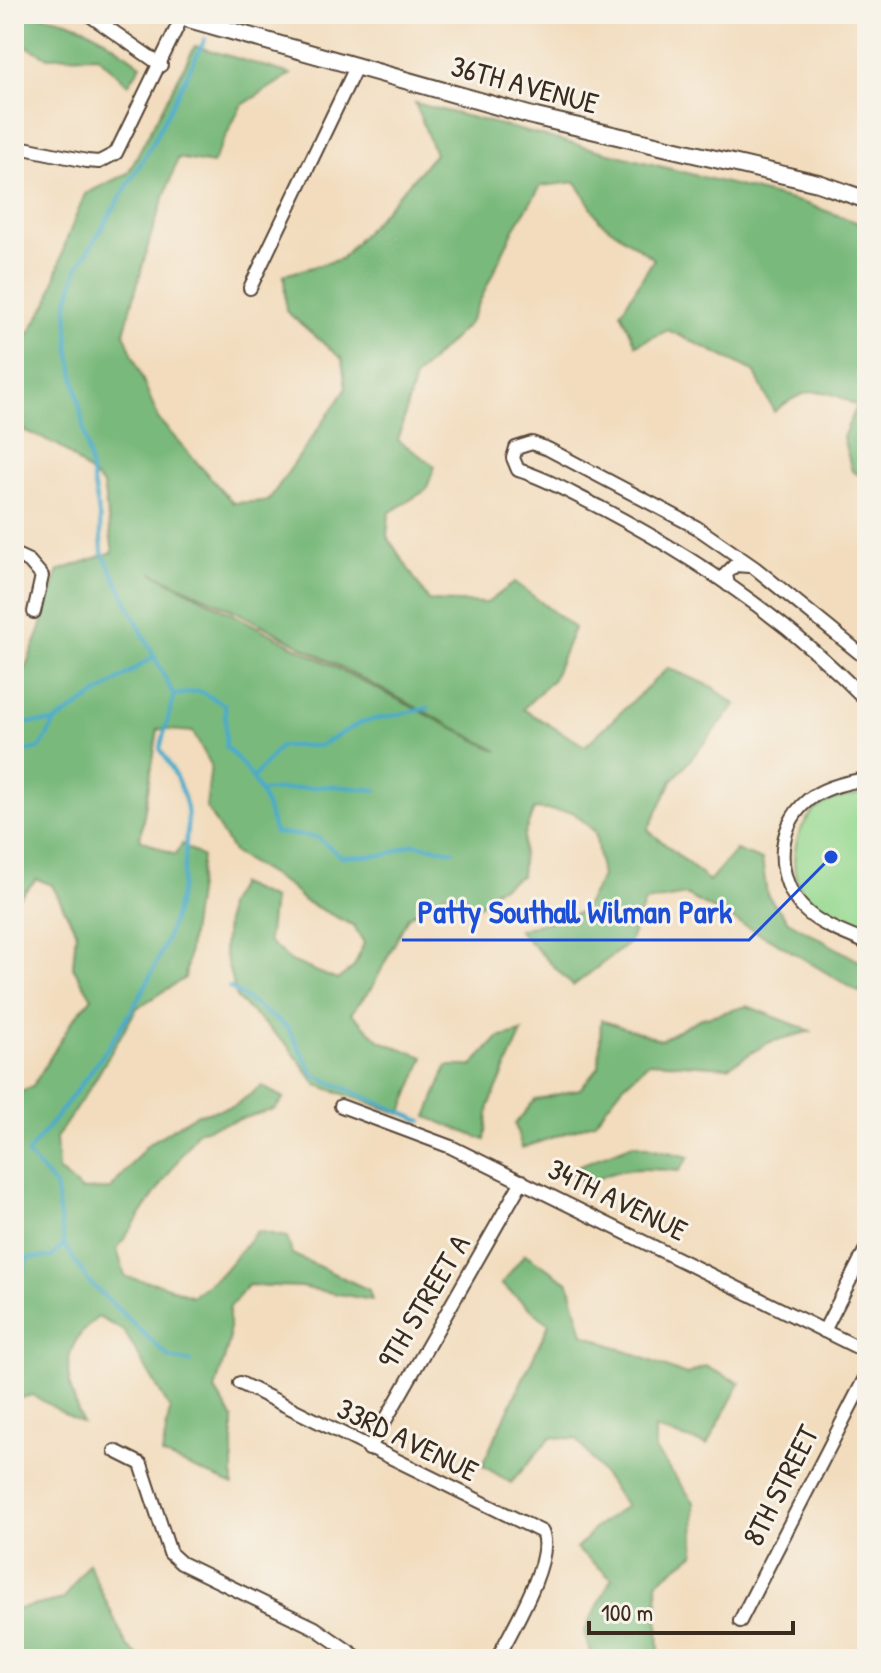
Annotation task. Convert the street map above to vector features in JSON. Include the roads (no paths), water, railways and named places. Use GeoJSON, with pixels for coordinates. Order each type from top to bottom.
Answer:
{"type":"FeatureCollection","features":[{"type":"Feature","properties":{"kind":"street"},"geometry":{"type":"LineString","coordinates":[[88,14],[161,65]]}},
{"type":"Feature","properties":{"kind":"street"},"geometry":{"type":"LineString","coordinates":[[14,146],[99,162],[116,153],[161,65],[177,16]]}},
{"type":"Feature","properties":{"kind":"street","name":"36TH AVENUE"},"geometry":{"type":"LineString","coordinates":[[177,16],[536,117],[818,183],[867,200]]}},
{"type":"Feature","properties":{"kind":"street"},"geometry":{"type":"LineString","coordinates":[[250,288],[356,67]]}},
{"type":"Feature","properties":{"kind":"street"},"geometry":{"type":"LineString","coordinates":[[867,659],[755,568],[696,527],[630,489],[532,443],[516,448],[513,458],[518,470],[655,537],[728,585],[801,641],[867,701]]}},
{"type":"Feature","properties":{"kind":"street"},"geometry":{"type":"LineString","coordinates":[[14,554],[29,561],[42,576],[34,612]]}},
{"type":"Feature","properties":{"kind":"street"},"geometry":{"type":"LineString","coordinates":[[728,585],[726,574],[735,565],[755,568]]}},
{"type":"Feature","properties":{"kind":"street"},"geometry":{"type":"LineString","coordinates":[[867,779],[820,792],[800,809],[785,838],[782,866],[789,888],[804,910],[816,920],[867,943]]}},
{"type":"Feature","properties":{"kind":"street","name":"34TH AVENUE"},"geometry":{"type":"LineString","coordinates":[[341,1106],[436,1140],[867,1352]]}},
{"type":"Feature","properties":{"kind":"street","name":"9TH STREET A"},"geometry":{"type":"LineString","coordinates":[[369,1449],[522,1181]]}},
{"type":"Feature","properties":{"kind":"street"},"geometry":{"type":"LineString","coordinates":[[824,1331],[867,1247]]}},
{"type":"Feature","properties":{"kind":"street","name":"8TH STREET"},"geometry":{"type":"LineString","coordinates":[[740,1621],[867,1374]]}},
{"type":"Feature","properties":{"kind":"street","name":"33RD AVENUE"},"geometry":{"type":"LineString","coordinates":[[240,1383],[542,1532],[546,1546],[521,1611],[497,1659]]}},
{"type":"Feature","properties":{"kind":"street"},"geometry":{"type":"LineString","coordinates":[[115,1451],[141,1464],[170,1553],[181,1563],[315,1628],[360,1659]]}},
{"type":"Feature","properties":{"kind":"waterway"},"geometry":{"type":"LineString","coordinates":[[14,1310],[18,1310],[18,1290],[27,1258],[52,1257],[64,1244],[55,1186],[27,1154],[81,1085],[131,1011],[169,931],[181,889],[187,809],[178,782],[160,749],[174,696],[102,552],[100,521],[69,347],[67,305],[77,270],[151,146],[205,39]]}},
{"type":"Feature","properties":{"kind":"waterway"},"geometry":{"type":"LineString","coordinates":[[14,723],[55,722],[153,657]]}},
{"type":"Feature","properties":{"kind":"waterway"},"geometry":{"type":"LineString","coordinates":[[175,695],[199,691],[225,705],[226,747],[257,786],[275,833],[317,837],[341,857],[386,855],[413,844],[453,851]]}},
{"type":"Feature","properties":{"kind":"waterway"},"geometry":{"type":"LineString","coordinates":[[254,777],[280,746],[319,746],[362,722],[429,708]]}},
{"type":"Feature","properties":{"kind":"waterway"},"geometry":{"type":"LineString","coordinates":[[14,759],[18,753],[40,748],[55,722]]}},
{"type":"Feature","properties":{"kind":"waterway"},"geometry":{"type":"LineString","coordinates":[[261,791],[331,786],[376,790]]}},
{"type":"Feature","properties":{"kind":"waterway"},"geometry":{"type":"LineString","coordinates":[[229,987],[288,1028],[314,1075],[422,1121]]}},
{"type":"Feature","properties":{"kind":"waterway"},"geometry":{"type":"LineString","coordinates":[[64,1244],[88,1281],[170,1358],[190,1362]]}},
{"type":"Feature","properties":{"kind":"place","name":"Patty Southall Wilman Park"},"geometry":{"type":"Point","coordinates":[831,857]}}]}
